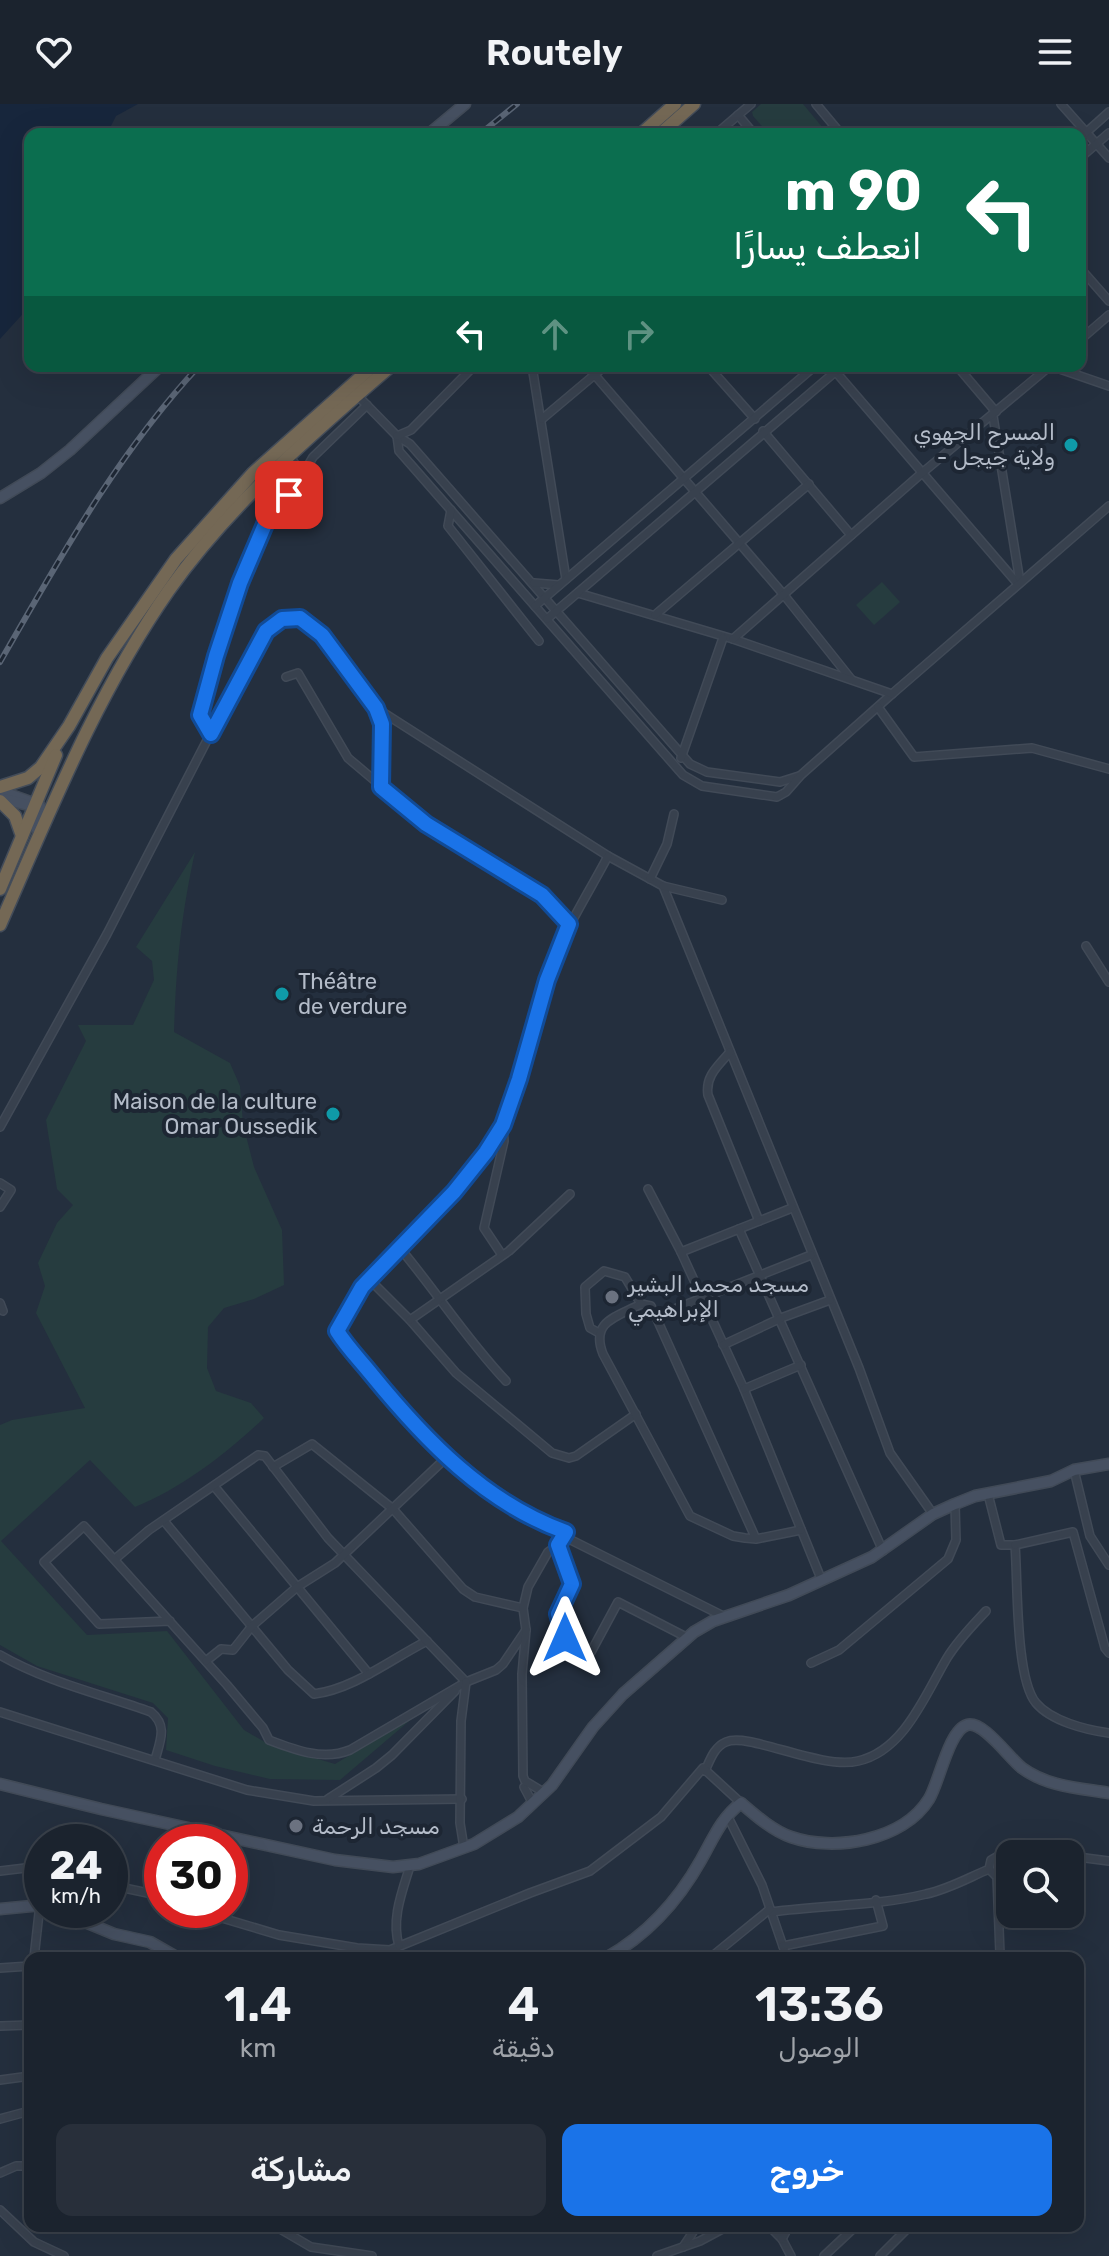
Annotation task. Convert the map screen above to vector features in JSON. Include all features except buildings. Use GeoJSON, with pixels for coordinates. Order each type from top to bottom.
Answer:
{"type":"FeatureCollection","features":[{"type":"Feature","properties":{"kind":"highway"},"geometry":{"type":"LineString","coordinates":[[667,128],[694,104]]}},
{"type":"Feature","properties":{"kind":"highway"},"geometry":{"type":"LineString","coordinates":[[647,128],[670,106]]}},
{"type":"Feature","properties":{"kind":"highway"},"geometry":{"type":"LineString","coordinates":[[0,789],[36,773],[69,726],[107,658],[176,559],[253,473],[366,372]]}},
{"type":"Feature","properties":{"kind":"highway"},"geometry":{"type":"LineString","coordinates":[[0,889],[22,836],[93,720],[135,642],[171,588],[219,529],[289,456],[384,372]]}},
{"type":"Feature","properties":{"kind":"highway"},"geometry":{"type":"LineString","coordinates":[[2,922],[69,726]]}},
{"type":"Feature","properties":{"kind":"highway"},"geometry":{"type":"LineString","coordinates":[[0,800],[15,816],[22,836]]}},
{"type":"Feature","properties":{"kind":"main road"},"geometry":{"type":"LineString","coordinates":[[436,128],[465,104]]}},
{"type":"Feature","properties":{"kind":"main road"},"geometry":{"type":"LineString","coordinates":[[0,498],[41,473],[70,450],[154,372]]}},
{"type":"Feature","properties":{"kind":"main road"},"geometry":{"type":"LineString","coordinates":[[0,789],[41,805]]}},
{"type":"Feature","properties":{"kind":"main road"},"geometry":{"type":"LineString","coordinates":[[0,800],[41,805]]}},
{"type":"Feature","properties":{"kind":"main road"},"geometry":{"type":"LineString","coordinates":[[0,1784],[335,1860],[379,1866],[410,1866],[464,1848],[499,1831],[533,1804],[569,1764],[593,1727],[647,1671],[688,1638],[725,1617],[822,1581],[883,1551],[933,1514],[955,1504],[1051,1481],[1074,1470],[1109,1464]]}},
{"type":"Feature","properties":{"kind":"main road"},"geometry":{"type":"LineString","coordinates":[[615,1952],[640,1936],[678,1898],[727,1815],[741,1803],[781,1833],[806,1841],[846,1842],[889,1832],[911,1819],[926,1803],[956,1735],[970,1724],[985,1730],[1015,1762],[1039,1779],[1109,1793]]}},
{"type":"Feature","properties":{"kind":"main road"},"geometry":{"type":"LineString","coordinates":[[0,1909],[24,1907]]}},
{"type":"Feature","properties":{"kind":"main road"},"geometry":{"type":"LineString","coordinates":[[100,1928],[150,1942],[168,1952]]}},
{"type":"Feature","properties":{"kind":"street"},"geometry":{"type":"LineString","coordinates":[[723,128],[751,104]]}},
{"type":"Feature","properties":{"kind":"street"},"geometry":{"type":"LineString","coordinates":[[816,104],[836,128]]}},
{"type":"Feature","properties":{"kind":"street"},"geometry":{"type":"LineString","coordinates":[[1061,104],[1078,128]]}},
{"type":"Feature","properties":{"kind":"street"},"geometry":{"type":"LineString","coordinates":[[1086,132],[1109,112]]}},
{"type":"Feature","properties":{"kind":"street"},"geometry":{"type":"LineString","coordinates":[[738,115],[749,128]]}},
{"type":"Feature","properties":{"kind":"street"},"geometry":{"type":"LineString","coordinates":[[1086,153],[1109,133]]}},
{"type":"Feature","properties":{"kind":"street"},"geometry":{"type":"LineString","coordinates":[[1086,137],[1109,158]]}},
{"type":"Feature","properties":{"kind":"street"},"geometry":{"type":"LineString","coordinates":[[1086,275],[1109,301]]}},
{"type":"Feature","properties":{"kind":"street"},"geometry":{"type":"LineString","coordinates":[[1086,335],[1109,315]]}},
{"type":"Feature","properties":{"kind":"street"},"geometry":{"type":"LineString","coordinates":[[397,436],[411,430],[468,372]]}},
{"type":"Feature","properties":{"kind":"street"},"geometry":{"type":"LineString","coordinates":[[533,372],[563,583]]}},
{"type":"Feature","properties":{"kind":"street"},"geometry":{"type":"LineString","coordinates":[[592,372],[853,680]]}},
{"type":"Feature","properties":{"kind":"street"},"geometry":{"type":"LineString","coordinates":[[542,419],[598,372]]}},
{"type":"Feature","properties":{"kind":"street"},"geometry":{"type":"LineString","coordinates":[[713,372],[755,419]]}},
{"type":"Feature","properties":{"kind":"street"},"geometry":{"type":"LineString","coordinates":[[535,606],[808,372]]}},
{"type":"Feature","properties":{"kind":"street"},"geometry":{"type":"LineString","coordinates":[[547,619],[834,372]]}},
{"type":"Feature","properties":{"kind":"street"},"geometry":{"type":"LineString","coordinates":[[840,372],[922,473],[1019,583]]}},
{"type":"Feature","properties":{"kind":"street"},"geometry":{"type":"LineString","coordinates":[[962,372],[995,414],[1019,583]]}},
{"type":"Feature","properties":{"kind":"street"},"geometry":{"type":"LineString","coordinates":[[733,639],[1041,372]]}},
{"type":"Feature","properties":{"kind":"street"},"geometry":{"type":"LineString","coordinates":[[1063,372],[1109,386]]}},
{"type":"Feature","properties":{"kind":"street"},"geometry":{"type":"LineString","coordinates":[[357,395],[397,436],[410,444],[690,764],[707,772],[780,782],[801,775]]}},
{"type":"Feature","properties":{"kind":"street"},"geometry":{"type":"LineString","coordinates":[[211,734],[200,715],[240,583],[266,522],[313,457],[367,405]]}},
{"type":"Feature","properties":{"kind":"street"},"geometry":{"type":"LineString","coordinates":[[340,409],[351,420]]}},
{"type":"Feature","properties":{"kind":"street"},"geometry":{"type":"LineString","coordinates":[[763,431],[851,535]]}},
{"type":"Feature","properties":{"kind":"street"},"geometry":{"type":"LineString","coordinates":[[397,436],[399,451],[683,775],[702,786],[777,797],[1109,506]]}},
{"type":"Feature","properties":{"kind":"street"},"geometry":{"type":"LineString","coordinates":[[289,456],[303,474]]}},
{"type":"Feature","properties":{"kind":"street"},"geometry":{"type":"LineString","coordinates":[[655,615],[809,484]]}},
{"type":"Feature","properties":{"kind":"street"},"geometry":{"type":"LineString","coordinates":[[451,510],[448,526],[539,641]]}},
{"type":"Feature","properties":{"kind":"street"},"geometry":{"type":"LineString","coordinates":[[533,583],[563,583],[576,594],[733,639],[892,694]]}},
{"type":"Feature","properties":{"kind":"street"},"geometry":{"type":"LineString","coordinates":[[511,606],[524,594]]}},
{"type":"Feature","properties":{"kind":"street"},"geometry":{"type":"LineString","coordinates":[[0,1127],[107,934],[266,631],[277,621],[292,616],[316,629],[376,708],[382,724],[381,787]]}},
{"type":"Feature","properties":{"kind":"street"},"geometry":{"type":"LineString","coordinates":[[673,764],[683,757],[723,638]]}},
{"type":"Feature","properties":{"kind":"street"},"geometry":{"type":"LineString","coordinates":[[286,677],[298,673],[348,758],[381,787],[426,824],[542,895],[569,924]]}},
{"type":"Feature","properties":{"kind":"street"},"geometry":{"type":"LineString","coordinates":[[878,707],[914,757],[1032,748],[1109,769]]}},
{"type":"Feature","properties":{"kind":"street"},"geometry":{"type":"LineString","coordinates":[[376,708],[608,856],[663,886],[722,900]]}},
{"type":"Feature","properties":{"kind":"street"},"geometry":{"type":"LineString","coordinates":[[650,879],[667,844],[674,814]]}},
{"type":"Feature","properties":{"kind":"street"},"geometry":{"type":"LineString","coordinates":[[608,856],[583,905],[569,924],[547,980],[503,1125],[454,1192],[369,1279],[353,1299],[337,1331],[394,1403],[447,1457],[498,1497],[541,1523],[566,1532],[571,1540],[725,1617]]}},
{"type":"Feature","properties":{"kind":"street"},"geometry":{"type":"LineString","coordinates":[[663,886],[859,1368],[890,1453],[933,1514]]}},
{"type":"Feature","properties":{"kind":"street"},"geometry":{"type":"LineString","coordinates":[[1086,946],[1109,982]]}},
{"type":"Feature","properties":{"kind":"street"},"geometry":{"type":"LineString","coordinates":[[730,1052],[710,1076],[708,1095],[759,1221]]}},
{"type":"Feature","properties":{"kind":"street"},"geometry":{"type":"LineString","coordinates":[[502,1255],[484,1228],[504,1141],[503,1125]]}},
{"type":"Feature","properties":{"kind":"street"},"geometry":{"type":"LineString","coordinates":[[0,1183],[11,1190],[0,1207]]}},
{"type":"Feature","properties":{"kind":"street"},"geometry":{"type":"LineString","coordinates":[[648,1189],[681,1252],[744,1389],[822,1581]]}},
{"type":"Feature","properties":{"kind":"street"},"geometry":{"type":"LineString","coordinates":[[410,1320],[502,1255],[570,1194]]}},
{"type":"Feature","properties":{"kind":"street"},"geometry":{"type":"LineString","coordinates":[[681,1252],[792,1208]]}},
{"type":"Feature","properties":{"kind":"street"},"geometry":{"type":"LineString","coordinates":[[739,1229],[883,1551]]}},
{"type":"Feature","properties":{"kind":"street"},"geometry":{"type":"LineString","coordinates":[[399,1247],[485,1359],[506,1381]]}},
{"type":"Feature","properties":{"kind":"street"},"geometry":{"type":"LineString","coordinates":[[657,1316],[811,1255]]}},
{"type":"Feature","properties":{"kind":"street"},"geometry":{"type":"LineString","coordinates":[[599,1333],[590,1328],[585,1287],[604,1271],[625,1277],[641,1304]]}},
{"type":"Feature","properties":{"kind":"street"},"geometry":{"type":"LineString","coordinates":[[369,1279],[456,1373],[552,1453],[569,1458],[576,1456],[636,1414]]}},
{"type":"Feature","properties":{"kind":"street"},"geometry":{"type":"LineString","coordinates":[[723,1345],[781,1318],[830,1300]]}},
{"type":"Feature","properties":{"kind":"street"},"geometry":{"type":"LineString","coordinates":[[590,1328],[641,1304],[651,1306],[756,1539]]}},
{"type":"Feature","properties":{"kind":"street"},"geometry":{"type":"LineString","coordinates":[[604,1324],[599,1333],[603,1354],[690,1516],[733,1536],[756,1539],[801,1530]]}},
{"type":"Feature","properties":{"kind":"street"},"geometry":{"type":"LineString","coordinates":[[744,1389],[801,1365]]}},
{"type":"Feature","properties":{"kind":"street"},"geometry":{"type":"LineString","coordinates":[[273,1467],[312,1444],[393,1509],[463,1589],[475,1597],[523,1608]]}},
{"type":"Feature","properties":{"kind":"street"},"geometry":{"type":"LineString","coordinates":[[115,1559],[258,1455],[265,1456],[344,1555],[466,1682]]}},
{"type":"Feature","properties":{"kind":"street"},"geometry":{"type":"LineString","coordinates":[[206,1661],[221,1649],[233,1650],[252,1626],[297,1587],[344,1555],[447,1457]]}},
{"type":"Feature","properties":{"kind":"street"},"geometry":{"type":"LineString","coordinates":[[1074,1470],[1090,1536],[1109,1565]]}},
{"type":"Feature","properties":{"kind":"street"},"geometry":{"type":"LineString","coordinates":[[214,1486],[369,1674]]}},
{"type":"Feature","properties":{"kind":"street"},"geometry":{"type":"LineString","coordinates":[[988,1494],[1001,1545],[1015,1545],[1073,1532],[1109,1653]]}},
{"type":"Feature","properties":{"kind":"street"},"geometry":{"type":"LineString","coordinates":[[811,1663],[839,1650],[948,1559],[956,1540],[955,1504]]}},
{"type":"Feature","properties":{"kind":"street"},"geometry":{"type":"LineString","coordinates":[[164,1521],[288,1670],[314,1694],[369,1674],[427,1641]]}},
{"type":"Feature","properties":{"kind":"street"},"geometry":{"type":"LineString","coordinates":[[170,1621],[99,1624],[44,1562],[84,1526],[115,1559],[206,1661],[263,1728],[269,1740],[300,1752],[335,1756],[466,1682],[496,1670],[526,1630]]}},
{"type":"Feature","properties":{"kind":"street"},"geometry":{"type":"LineString","coordinates":[[545,1793],[525,1781],[523,1776],[522,1674],[526,1630],[523,1608],[528,1587],[548,1552],[558,1545],[566,1532]]}},
{"type":"Feature","properties":{"kind":"street"},"geometry":{"type":"LineString","coordinates":[[558,1545],[572,1584],[558,1614],[565,1638],[591,1652],[618,1602],[688,1638]]}},
{"type":"Feature","properties":{"kind":"street"},"geometry":{"type":"LineString","coordinates":[[1015,1545],[1024,1679],[1034,1700],[1046,1712],[1060,1719],[1086,1729],[1109,1733]]}},
{"type":"Feature","properties":{"kind":"street"},"geometry":{"type":"LineString","coordinates":[[705,1771],[717,1748],[731,1740],[842,1763],[878,1754],[895,1740],[956,1644],[986,1611]]}},
{"type":"Feature","properties":{"kind":"street"},"geometry":{"type":"LineString","coordinates":[[0,1655],[18,1666],[52,1679],[151,1712],[160,1720],[163,1729],[155,1760]]}},
{"type":"Feature","properties":{"kind":"street"},"geometry":{"type":"LineString","coordinates":[[464,1848],[460,1818],[461,1721],[466,1682]]}},
{"type":"Feature","properties":{"kind":"street"},"geometry":{"type":"LineString","coordinates":[[326,1800],[392,1755],[466,1682]]}},
{"type":"Feature","properties":{"kind":"street"},"geometry":{"type":"LineString","coordinates":[[0,1712],[247,1790],[299,1799],[462,1799]]}},
{"type":"Feature","properties":{"kind":"street"},"geometry":{"type":"LineString","coordinates":[[248,1926],[279,1935],[381,1950],[399,1946],[590,1871],[661,1817],[703,1768],[741,1803]]}},
{"type":"Feature","properties":{"kind":"street"},"geometry":{"type":"LineString","coordinates":[[524,1787],[533,1804]]}},
{"type":"Feature","properties":{"kind":"street"},"geometry":{"type":"LineString","coordinates":[[727,1815],[756,1872],[785,1952]]}},
{"type":"Feature","properties":{"kind":"street"},"geometry":{"type":"LineString","coordinates":[[989,1869],[991,1860],[996,1857]]}},
{"type":"Feature","properties":{"kind":"street"},"geometry":{"type":"LineString","coordinates":[[1084,1858],[1109,1861]]}},
{"type":"Feature","properties":{"kind":"street"},"geometry":{"type":"LineString","coordinates":[[399,1946],[395,1932],[398,1909],[410,1866]]}},
{"type":"Feature","properties":{"kind":"street"},"geometry":{"type":"LineString","coordinates":[[0,1871],[24,1868]]}},
{"type":"Feature","properties":{"kind":"street"},"geometry":{"type":"LineString","coordinates":[[718,1952],[771,1910],[929,1893],[955,1886],[989,1869]]}},
{"type":"Feature","properties":{"kind":"street"},"geometry":{"type":"LineString","coordinates":[[989,1869],[997,1877],[1000,1952]]}},
{"type":"Feature","properties":{"kind":"street"},"geometry":{"type":"LineString","coordinates":[[783,1946],[883,1926],[876,1900]]}},
{"type":"Feature","properties":{"kind":"street"},"geometry":{"type":"LineString","coordinates":[[35,1952],[38,1928]]}},
{"type":"Feature","properties":{"kind":"street"},"geometry":{"type":"LineString","coordinates":[[0,1968],[24,1966]]}},
{"type":"Feature","properties":{"kind":"street"},"geometry":{"type":"LineString","coordinates":[[0,2026],[24,2025]]}},
{"type":"Feature","properties":{"kind":"street"},"geometry":{"type":"LineString","coordinates":[[0,2080],[24,2077]]}},
{"type":"Feature","properties":{"kind":"street"},"geometry":{"type":"LineString","coordinates":[[0,2119],[24,2114]]}},
{"type":"Feature","properties":{"kind":"street"},"geometry":{"type":"LineString","coordinates":[[0,2173],[24,2166]]}},
{"type":"Feature","properties":{"kind":"street"},"geometry":{"type":"LineString","coordinates":[[0,2210],[34,2242],[64,2256]]}},
{"type":"Feature","properties":{"kind":"street"},"geometry":{"type":"LineString","coordinates":[[283,2232],[307,2250],[372,2256]]}},
{"type":"Feature","properties":{"kind":"street"},"geometry":{"type":"LineString","coordinates":[[683,2247],[693,2232]]}},
{"type":"Feature","properties":{"kind":"street"},"geometry":{"type":"LineString","coordinates":[[657,2256],[715,2232]]}},
{"type":"Feature","properties":{"kind":"street"},"geometry":{"type":"LineString","coordinates":[[775,2232],[791,2256]]}},
{"type":"Feature","properties":{"kind":"street"},"geometry":{"type":"LineString","coordinates":[[782,2239],[786,2232]]}},
{"type":"Feature","properties":{"kind":"street"},"geometry":{"type":"LineString","coordinates":[[824,2256],[850,2232]]}},
{"type":"Feature","properties":{"kind":"street"},"geometry":{"type":"LineString","coordinates":[[880,2256],[904,2232]]}},
{"type":"Feature","properties":{"kind":"green space"},"geometry":{"type":"Polygon","coordinates":[[[761,104],[803,104],[823,128],[764,128],[752,112],[761,104]]]}},
{"type":"Feature","properties":{"kind":"green space"},"geometry":{"type":"Polygon","coordinates":[[[882,582],[900,602],[874,625],[856,605],[882,582]]]}},
{"type":"Feature","properties":{"kind":"green space"},"geometry":{"type":"Polygon","coordinates":[[[195,852],[180,942],[174,1032],[230,1063],[240,1086],[243,1124],[254,1167],[282,1230],[284,1285],[224,1308],[208,1327],[207,1368],[216,1391],[251,1403],[264,1418],[203,1468],[170,1490],[135,1507],[90,1460],[1,1541],[87,1635],[167,1631],[244,1730],[270,1745],[335,1764],[415,1716],[340,1780],[270,1779],[166,1750],[168,1718],[153,1703],[37,1666],[0,1645],[0,1425],[12,1420],[85,1408],[36,1313],[45,1286],[38,1263],[57,1223],[73,1205],[57,1189],[46,1120],[86,1041],[78,1025],[133,1025],[154,980],[152,961],[136,947],[195,852]]]}},
{"type":"Feature","properties":{"kind":"water"},"geometry":{"type":"Polygon","coordinates":[[[0,104],[138,104],[116,116],[110,128],[24,128],[24,313],[0,339],[0,104]]]}},
{"type":"Feature","properties":{"kind":"railway"},"geometry":{"type":"LineString","coordinates":[[487,128],[517,104]]}},
{"type":"Feature","properties":{"kind":"railway"},"geometry":{"type":"LineString","coordinates":[[0,662],[91,508],[142,435],[194,372]]}},
{"type":"Feature","properties":{"kind":"place","name":"المسرح الجهوي - ولاية جيجل"},"geometry":{"type":"Point","coordinates":[1071,445]}},
{"type":"Feature","properties":{"kind":"place","name":"Théâtre de verdure"},"geometry":{"type":"Point","coordinates":[282,994]}},
{"type":"Feature","properties":{"kind":"place","name":"Maison de la culture Omar Oussedik"},"geometry":{"type":"Point","coordinates":[333,1114]}},
{"type":"Feature","properties":{"kind":"place","name":"مسجد محمد البشير الإبراهيمي"},"geometry":{"type":"Point","coordinates":[612,1297]}},
{"type":"Feature","properties":{"kind":"place","name":"مسجد الرحمة"},"geometry":{"type":"Point","coordinates":[296,1826]}},
{"type":"Feature","properties":{"kind":"route"},"geometry":{"type":"LineString","coordinates":[[289,495],[273,512],[260,535],[216,656],[200,715],[211,734],[266,631],[282,619],[292,616],[300,618],[322,635],[376,708],[382,724],[381,787],[426,824],[542,895],[569,924],[547,980],[503,1125],[454,1192],[362,1287],[337,1331],[394,1403],[468,1476],[541,1523],[566,1532],[558,1545],[572,1584],[558,1614],[565,1638]]}}]}
